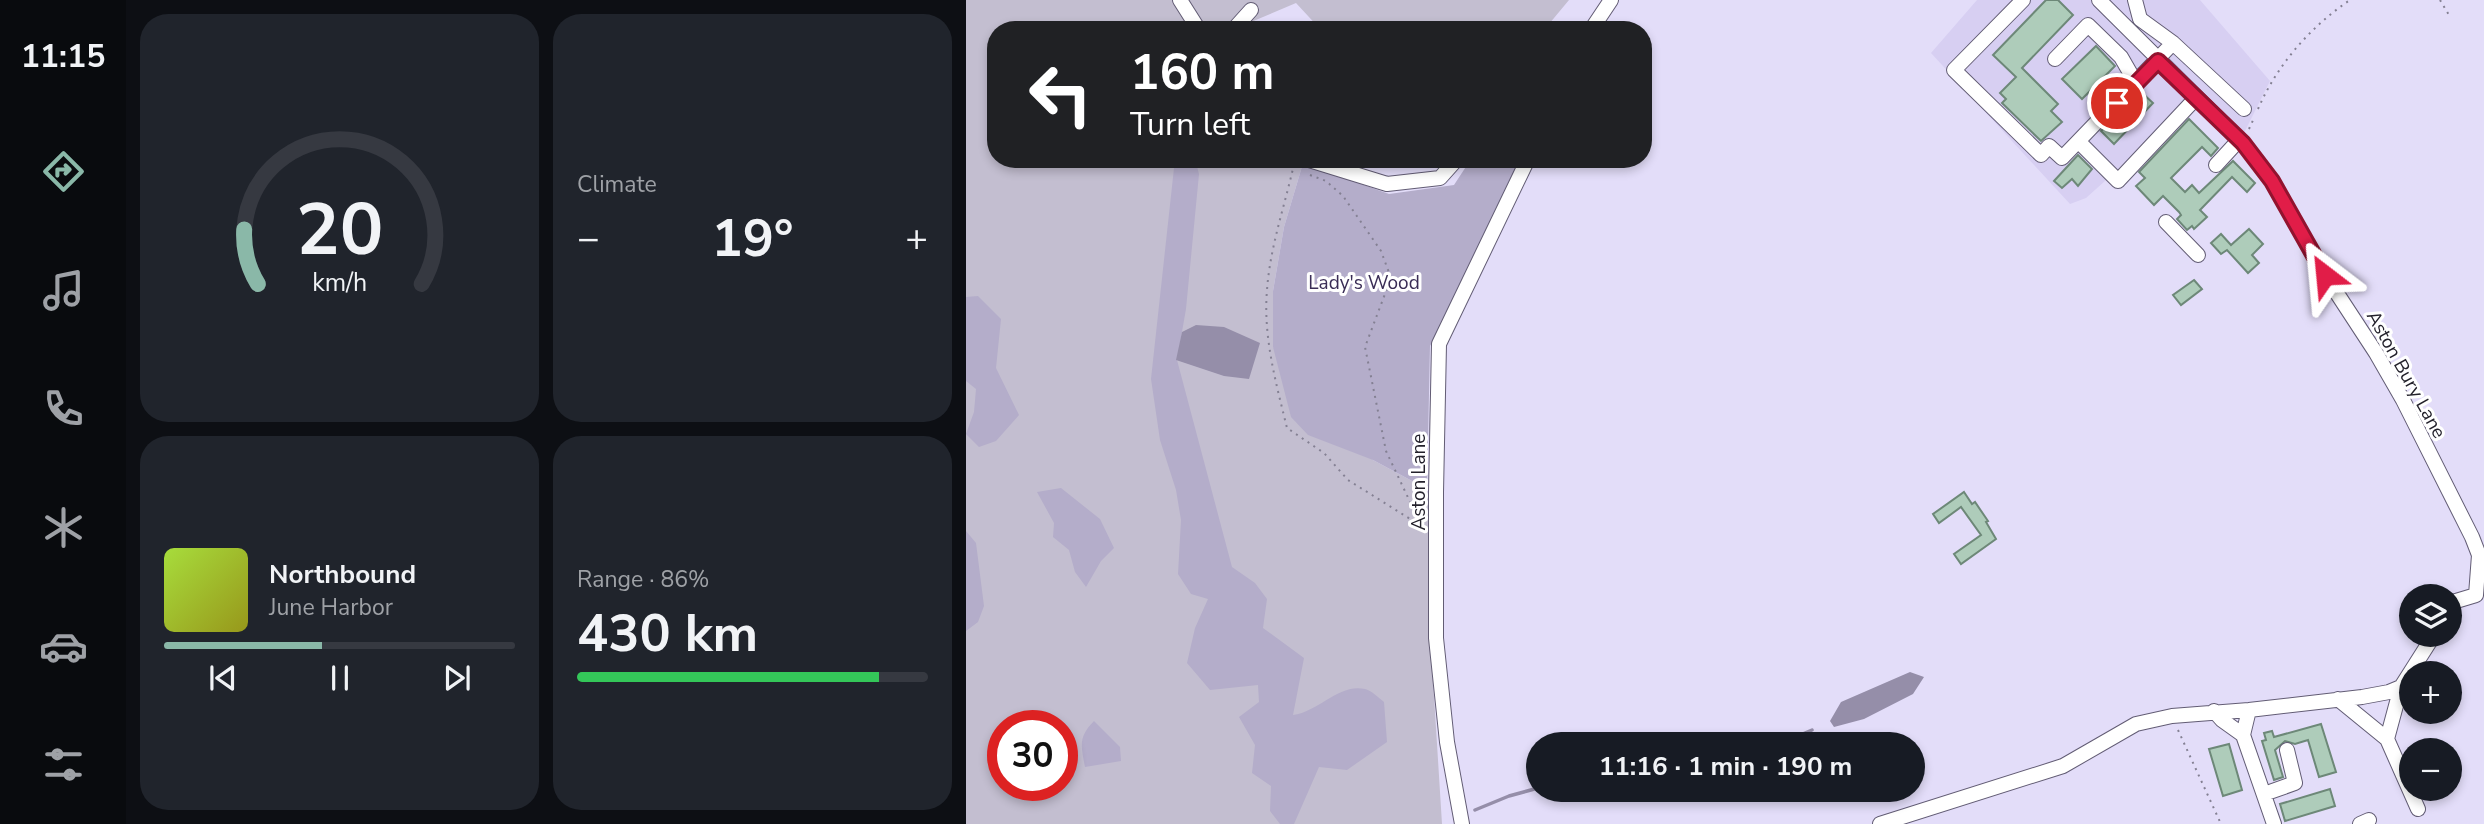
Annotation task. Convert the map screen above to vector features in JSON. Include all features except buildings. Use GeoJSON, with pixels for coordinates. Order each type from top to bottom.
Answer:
{"type":"FeatureCollection","features":[{"type":"Feature","properties":{"kind":"street"},"geometry":{"type":"LineString","coordinates":[[1180,0],[1193,21]]}},
{"type":"Feature","properties":{"kind":"street"},"geometry":{"type":"LineString","coordinates":[[1597,21],[1611,0]]}},
{"type":"Feature","properties":{"kind":"street"},"geometry":{"type":"LineString","coordinates":[[2023,0],[1955,70],[2040,155],[2049,146],[2062,158],[2173,43]]}},
{"type":"Feature","properties":{"kind":"street","name":"Aston Bury Lane"},"geometry":{"type":"LineString","coordinates":[[2099,0],[2241,141],[2272,181],[2325,275],[2403,400],[2479,555],[2480,600]]}},
{"type":"Feature","properties":{"kind":"street"},"geometry":{"type":"LineString","coordinates":[[2135,0],[2140,19],[2173,43],[2244,109]]}},
{"type":"Feature","properties":{"kind":"street"},"geometry":{"type":"LineString","coordinates":[[1241,21],[1251,10]]}},
{"type":"Feature","properties":{"kind":"street"},"geometry":{"type":"LineString","coordinates":[[2055,60],[2088,25],[2121,57],[2136,83]]}},
{"type":"Feature","properties":{"kind":"street"},"geometry":{"type":"LineString","coordinates":[[2079,142],[2118,181],[2196,98]]}},
{"type":"Feature","properties":{"kind":"street"},"geometry":{"type":"LineString","coordinates":[[2216,165],[2241,141]]}},
{"type":"Feature","properties":{"kind":"street"},"geometry":{"type":"LineString","coordinates":[[1313,168],[1387,184],[1440,178],[1449,168]]}},
{"type":"Feature","properties":{"kind":"street","name":"Aston Lane"},"geometry":{"type":"LineString","coordinates":[[1462,824],[1447,742],[1436,638],[1440,344],[1524,168]]}},
{"type":"Feature","properties":{"kind":"street"},"geometry":{"type":"LineString","coordinates":[[2166,222],[2198,255]]}},
{"type":"Feature","properties":{"kind":"street"},"geometry":{"type":"LineString","coordinates":[[2462,601],[2480,600]]}},
{"type":"Feature","properties":{"kind":"street"},"geometry":{"type":"LineString","coordinates":[[1880,824],[2063,766],[2136,724],[2172,716],[2249,710],[2377,694],[2399,687]]}},
{"type":"Feature","properties":{"kind":"street"},"geometry":{"type":"LineString","coordinates":[[2388,740],[2399,691]]}},
{"type":"Feature","properties":{"kind":"street"},"geometry":{"type":"LineString","coordinates":[[2338,699],[2388,740],[2418,809]]}},
{"type":"Feature","properties":{"kind":"street"},"geometry":{"type":"LineString","coordinates":[[2249,710],[2243,735],[2274,824]]}},
{"type":"Feature","properties":{"kind":"street"},"geometry":{"type":"LineString","coordinates":[[2214,711],[2243,735]]}},
{"type":"Feature","properties":{"kind":"street"},"geometry":{"type":"LineString","coordinates":[[2264,794],[2295,783],[2287,750]]}},
{"type":"Feature","properties":{"kind":"path"},"geometry":{"type":"LineString","coordinates":[[2241,141],[2270,81],[2295,49],[2332,12],[2350,0]]}},
{"type":"Feature","properties":{"kind":"path"},"geometry":{"type":"LineString","coordinates":[[2440,0],[2449,15]]}},
{"type":"Feature","properties":{"kind":"path"},"geometry":{"type":"LineString","coordinates":[[1294,168],[1275,239],[1267,290],[1269,353],[1287,428],[1324,453],[1348,480],[1422,526],[1437,531]]}},
{"type":"Feature","properties":{"kind":"path"},"geometry":{"type":"LineString","coordinates":[[1307,168],[1343,196],[1381,251],[1391,278],[1365,347],[1386,451],[1422,526]]}},
{"type":"Feature","properties":{"kind":"path"},"geometry":{"type":"LineString","coordinates":[[2172,716],[2221,824]]}},
{"type":"Feature","properties":{"kind":"shaded area"},"geometry":{"type":"Polygon","coordinates":[[[966,0],[1569,0],[1552,21],[1313,21],[1296,3],[1253,21],[987,21],[987,168],[1302,168],[1284,227],[1273,291],[1273,347],[1373,460],[1427,489],[1432,530],[1429,616],[1442,824],[966,824],[966,0]]]}},
{"type":"Feature","properties":{"kind":"shaded area"},"geometry":{"type":"Polygon","coordinates":[[[1977,0],[2200,0],[2270,81],[2239,143],[2193,102],[2086,198],[2070,204],[1931,53],[1977,0]]]}},
{"type":"Feature","properties":{"kind":"shaded area"},"geometry":{"type":"Polygon","coordinates":[[[1196,325],[1224,327],[1260,343],[1249,379],[1224,376],[1176,360],[1182,332],[1196,325]]]}},
{"type":"Feature","properties":{"kind":"shaded area"},"geometry":{"type":"Polygon","coordinates":[[[1910,672],[1924,677],[1913,694],[1864,719],[1834,727],[1830,721],[1841,702],[1910,672]]]}},
{"type":"Feature","properties":{"kind":"green space"},"geometry":{"type":"Polygon","coordinates":[[[1174,168],[1197,168],[1186,309],[1177,360],[1232,567],[1255,583],[1267,599],[1263,628],[1304,658],[1293,715],[1356,688],[1375,694],[1384,702],[1387,742],[1347,770],[1319,767],[1294,824],[1280,824],[1270,811],[1271,786],[1252,773],[1255,745],[1239,717],[1259,702],[1258,685],[1210,690],[1187,663],[1195,628],[1208,599],[1191,594],[1178,574],[1181,520],[1176,490],[1160,440],[1151,379],[1174,168]]]}},
{"type":"Feature","properties":{"kind":"green space","name":"Lady's Wood"},"geometry":{"type":"Polygon","coordinates":[[[1302,168],[1317,168],[1389,194],[1454,185],[1465,168],[1521,168],[1479,257],[1430,346],[1427,489],[1373,460],[1308,435],[1291,417],[1273,347],[1273,291],[1284,227],[1302,168]]]}},
{"type":"Feature","properties":{"kind":"green space"},"geometry":{"type":"Polygon","coordinates":[[[978,296],[1001,319],[996,368],[1019,415],[996,441],[979,447],[966,434],[974,412],[976,389],[966,381],[966,297],[978,296]]]}},
{"type":"Feature","properties":{"kind":"green space"},"geometry":{"type":"Polygon","coordinates":[[[1061,488],[1100,519],[1114,548],[1101,561],[1086,587],[1075,572],[1069,550],[1053,537],[1054,523],[1037,492],[1061,488]]]}},
{"type":"Feature","properties":{"kind":"green space"},"geometry":{"type":"Polygon","coordinates":[[[966,531],[976,543],[984,606],[978,622],[966,631],[966,531]]]}},
{"type":"Feature","properties":{"kind":"green space"},"geometry":{"type":"Polygon","coordinates":[[[1094,721],[1120,747],[1121,761],[1085,767],[1082,742],[1085,732],[1094,721]]]}},
{"type":"Feature","properties":{"kind":"waterway"},"geometry":{"type":"LineString","coordinates":[[1807,732],[1812,730]]}},
{"type":"Feature","properties":{"kind":"waterway"},"geometry":{"type":"LineString","coordinates":[[1475,810],[1526,791]]}},
{"type":"Feature","properties":{"kind":"route"},"geometry":{"type":"LineString","coordinates":[[2117,103],[2158,61],[2243,143],[2272,181],[2325,275]]}}]}
